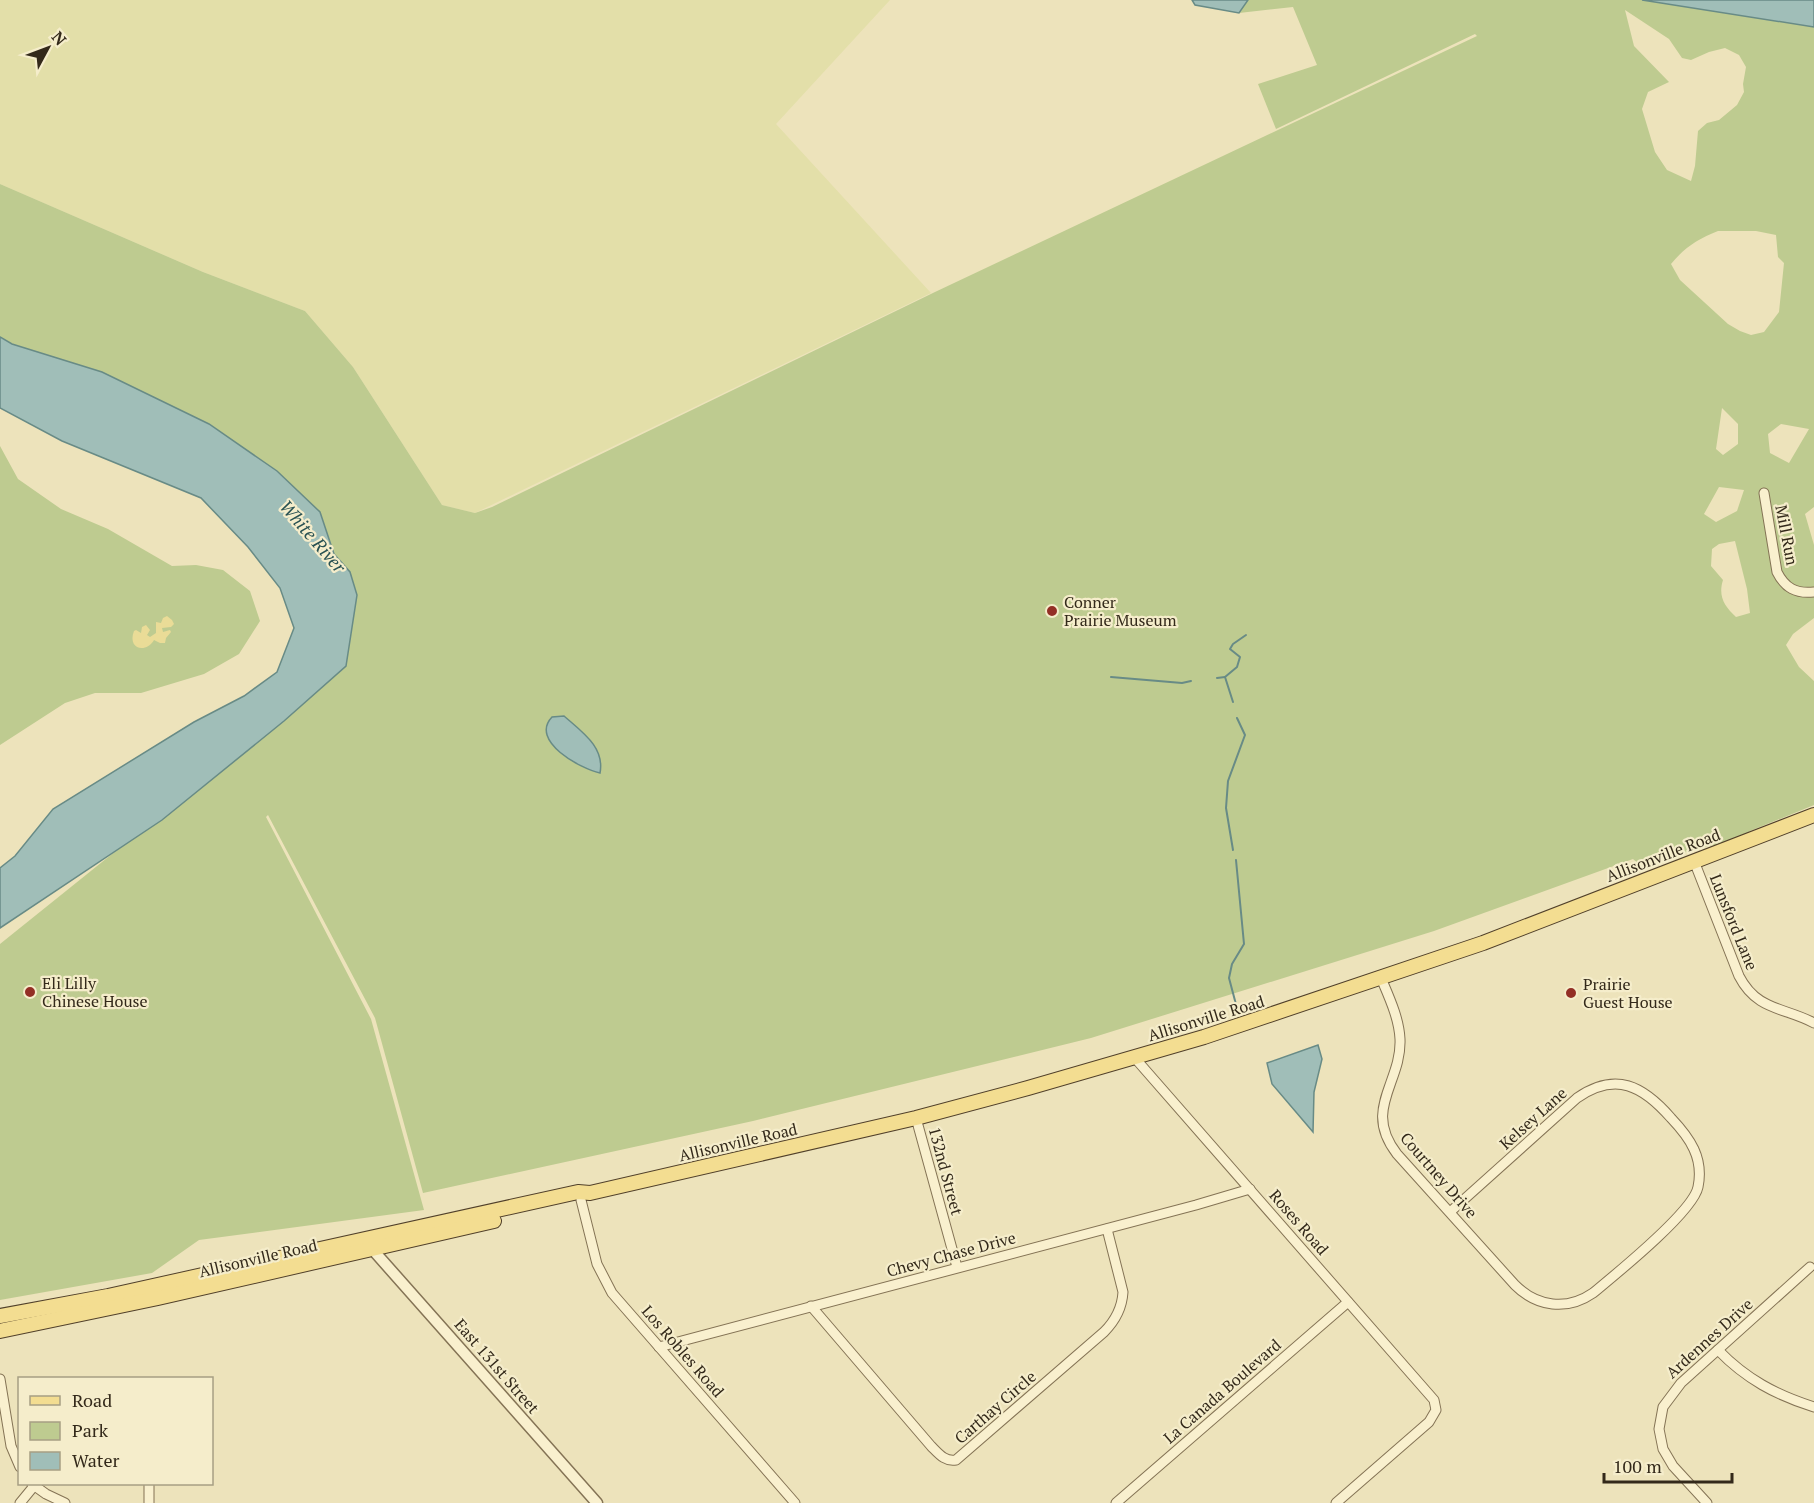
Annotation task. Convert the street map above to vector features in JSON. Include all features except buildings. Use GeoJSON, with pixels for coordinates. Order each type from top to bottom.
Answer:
{"type":"FeatureCollection","features":[{"type":"Feature","properties":{"kind":"main road","name":"Allisonville Road"},"geometry":{"type":"LineString","coordinates":[[0,1331],[373,1250],[916,1118],[1134,1057],[1204,1037],[1483,943],[1814,815]]}},
{"type":"Feature","properties":{"kind":"main road","name":"Allisonville Road"},"geometry":{"type":"LineString","coordinates":[[0,1316],[108,1296],[578,1192],[585,1197]]}},
{"type":"Feature","properties":{"kind":"street","name":"Mill Run"},"geometry":{"type":"LineString","coordinates":[[1764,493],[1777,572],[1789,588],[1796,591],[1814,592]]}},
{"type":"Feature","properties":{"kind":"street","name":"Lunsford Lane"},"geometry":{"type":"LineString","coordinates":[[1694,861],[1739,976],[1750,993],[1766,1005],[1814,1023]]}},
{"type":"Feature","properties":{"kind":"street","name":"Courtney Drive"},"geometry":{"type":"LineString","coordinates":[[1381,978],[1396,1019],[1400,1042],[1383,1107],[1384,1132],[1397,1154],[1521,1291],[1547,1304],[1568,1305]]}},
{"type":"Feature","properties":{"kind":"street","name":"Roses Road"},"geometry":{"type":"LineString","coordinates":[[1134,1057],[1434,1400],[1436,1410],[1429,1422],[1336,1503]]}},
{"type":"Feature","properties":{"kind":"street","name":"Kelsey Lane"},"geometry":{"type":"LineString","coordinates":[[1450,1212],[1577,1098],[1588,1091],[1604,1085],[1621,1085],[1630,1086],[1651,1097],[1684,1132],[1694,1147],[1699,1163],[1698,1188],[1683,1213],[1612,1277],[1590,1296],[1568,1305]]}},
{"type":"Feature","properties":{"kind":"street","name":"132nd Street"},"geometry":{"type":"LineString","coordinates":[[916,1118],[957,1267]]}},
{"type":"Feature","properties":{"kind":"street","name":"Chevy Chase Drive"},"geometry":{"type":"LineString","coordinates":[[659,1347],[1250,1189]]}},
{"type":"Feature","properties":{"kind":"street","name":"Los Robles Road"},"geometry":{"type":"LineString","coordinates":[[585,1197],[597,1264],[612,1293],[795,1503]]}},
{"type":"Feature","properties":{"kind":"street","name":"Carthay Circle"},"geometry":{"type":"LineString","coordinates":[[811,1306],[932,1446],[944,1458],[951,1461],[956,1460],[1104,1332],[1116,1319],[1123,1292],[1107,1228]]}},
{"type":"Feature","properties":{"kind":"street","name":"East 131st Street"},"geometry":{"type":"LineString","coordinates":[[373,1250],[597,1503]]}},
{"type":"Feature","properties":{"kind":"street","name":"Ardennes Drive"},"geometry":{"type":"LineString","coordinates":[[1707,1503],[1665,1454],[1660,1436],[1663,1407],[1674,1390],[1810,1267]]}},
{"type":"Feature","properties":{"kind":"street","name":"La Canada Boulevard"},"geometry":{"type":"LineString","coordinates":[[1116,1503],[1348,1302]]}},
{"type":"Feature","properties":{"kind":"street"},"geometry":{"type":"LineString","coordinates":[[1718,1350],[1744,1374],[1763,1386],[1782,1396],[1814,1407]]}},
{"type":"Feature","properties":{"kind":"street"},"geometry":{"type":"LineString","coordinates":[[0,1379],[11,1446],[18,1462]]}},
{"type":"Feature","properties":{"kind":"street"},"geometry":{"type":"LineString","coordinates":[[20,1503],[33,1485],[54,1499],[65,1503]]}},
{"type":"Feature","properties":{"kind":"street"},"geometry":{"type":"LineString","coordinates":[[149,1485],[149,1503]]}},
{"type":"Feature","properties":{"kind":"shaded area"},"geometry":{"type":"Polygon","coordinates":[[[0,0],[890,0],[776,124],[931,293],[475,513],[442,505],[353,367],[305,311],[203,272],[0,184],[0,0]]]}},
{"type":"Feature","properties":{"kind":"green space","name":"Conner Prairie Museum"},"geometry":{"type":"Polygon","coordinates":[[[1248,0],[1642,0],[1814,27],[1814,507],[1805,514],[1814,545],[1814,618],[1793,634],[1786,645],[1799,667],[1814,681],[1814,805],[1750,831],[1733,842],[1698,848],[1653,864],[1641,866],[1633,859],[1434,931],[1091,1038],[753,1121],[423,1193],[375,1018],[268,815],[266,817],[371,1019],[424,1210],[199,1240],[152,1273],[0,1300],[0,944],[346,666],[350,572],[334,554],[320,512],[277,471],[209,424],[116,379],[12,344],[0,337],[0,184],[203,272],[305,311],[353,367],[442,505],[475,513],[492,507],[935,292],[1477,36],[1475,34],[1276,129],[1258,84],[1317,65],[1293,7],[1239,13],[1248,0]],[[1625,10],[1634,46],[1669,82],[1648,92],[1642,109],[1655,152],[1667,170],[1691,181],[1695,166],[1698,131],[1707,123],[1719,120],[1737,105],[1744,92],[1746,67],[1739,55],[1725,48],[1691,60],[1682,58],[1669,39],[1625,10]],[[1718,231],[1687,248],[1671,264],[1680,280],[1728,324],[1751,335],[1764,332],[1779,312],[1784,263],[1778,257],[1776,235],[1756,231],[1718,231]],[[1722,408],[1716,449],[1723,455],[1738,444],[1738,424],[1722,408]],[[1781,424],[1768,434],[1770,453],[1789,463],[1809,429],[1781,424]],[[1719,487],[1704,514],[1716,522],[1737,511],[1744,490],[1719,487]],[[1735,541],[1719,544],[1712,549],[1711,566],[1723,580],[1721,591],[1725,605],[1736,617],[1750,613],[1747,589],[1735,541]]]}},
{"type":"Feature","properties":{"kind":"green space"},"geometry":{"type":"Polygon","coordinates":[[[0,446],[18,479],[61,509],[108,529],[172,566],[196,565],[223,570],[250,591],[260,621],[239,654],[204,674],[141,693],[95,693],[65,703],[0,745],[0,446]]]}},
{"type":"Feature","properties":{"kind":"sand"},"geometry":{"type":"Polygon","coordinates":[[[167,616],[174,624],[171,627],[162,628],[163,632],[170,630],[171,632],[165,643],[154,640],[147,647],[138,648],[135,645],[134,631],[141,633],[142,627],[146,625],[150,630],[147,635],[150,637],[156,633],[156,622],[161,623],[167,616]]]}},
{"type":"Feature","properties":{"kind":"water"},"geometry":{"type":"Polygon","coordinates":[[[1192,0],[1248,0],[1239,13],[1195,5],[1192,0]]]}},
{"type":"Feature","properties":{"kind":"water"},"geometry":{"type":"Polygon","coordinates":[[[1642,0],[1814,0],[1814,27],[1642,0]]]}},
{"type":"Feature","properties":{"kind":"water","name":"White River"},"geometry":{"type":"Polygon","coordinates":[[[0,337],[12,344],[102,372],[209,424],[277,471],[320,512],[334,554],[350,572],[357,595],[346,666],[284,721],[162,820],[0,928],[0,868],[15,856],[53,809],[194,722],[244,696],[277,672],[294,628],[280,588],[248,547],[201,498],[62,441],[0,408],[0,337]]]}},
{"type":"Feature","properties":{"kind":"water"},"geometry":{"type":"Polygon","coordinates":[[[564,716],[585,734],[596,748],[601,764],[600,773],[570,760],[552,744],[547,735],[547,726],[552,717],[564,716]]]}},
{"type":"Feature","properties":{"kind":"water"},"geometry":{"type":"Polygon","coordinates":[[[1318,1045],[1322,1059],[1314,1092],[1313,1132],[1272,1084],[1267,1063],[1318,1045]]]}},
{"type":"Feature","properties":{"kind":"waterway"},"geometry":{"type":"LineString","coordinates":[[1233,702],[1225,677],[1237,667],[1240,657],[1230,649],[1246,635]]}},
{"type":"Feature","properties":{"kind":"waterway"},"geometry":{"type":"LineString","coordinates":[[1111,677],[1182,683],[1191,681]]}},
{"type":"Feature","properties":{"kind":"waterway"},"geometry":{"type":"LineString","coordinates":[[1217,678],[1225,677]]}},
{"type":"Feature","properties":{"kind":"waterway"},"geometry":{"type":"LineString","coordinates":[[1233,850],[1226,808],[1228,781],[1245,735],[1237,718]]}},
{"type":"Feature","properties":{"kind":"waterway"},"geometry":{"type":"LineString","coordinates":[[1236,860],[1244,944],[1232,964],[1229,978],[1238,1012]]}},
{"type":"Feature","properties":{"kind":"place","name":"Conner Prairie Museum"},"geometry":{"type":"Point","coordinates":[1052,611]}},
{"type":"Feature","properties":{"kind":"place","name":"Eli Lilly Chinese House"},"geometry":{"type":"Point","coordinates":[30,992]}},
{"type":"Feature","properties":{"kind":"place","name":"Prairie Guest House"},"geometry":{"type":"Point","coordinates":[1571,993]}}]}
